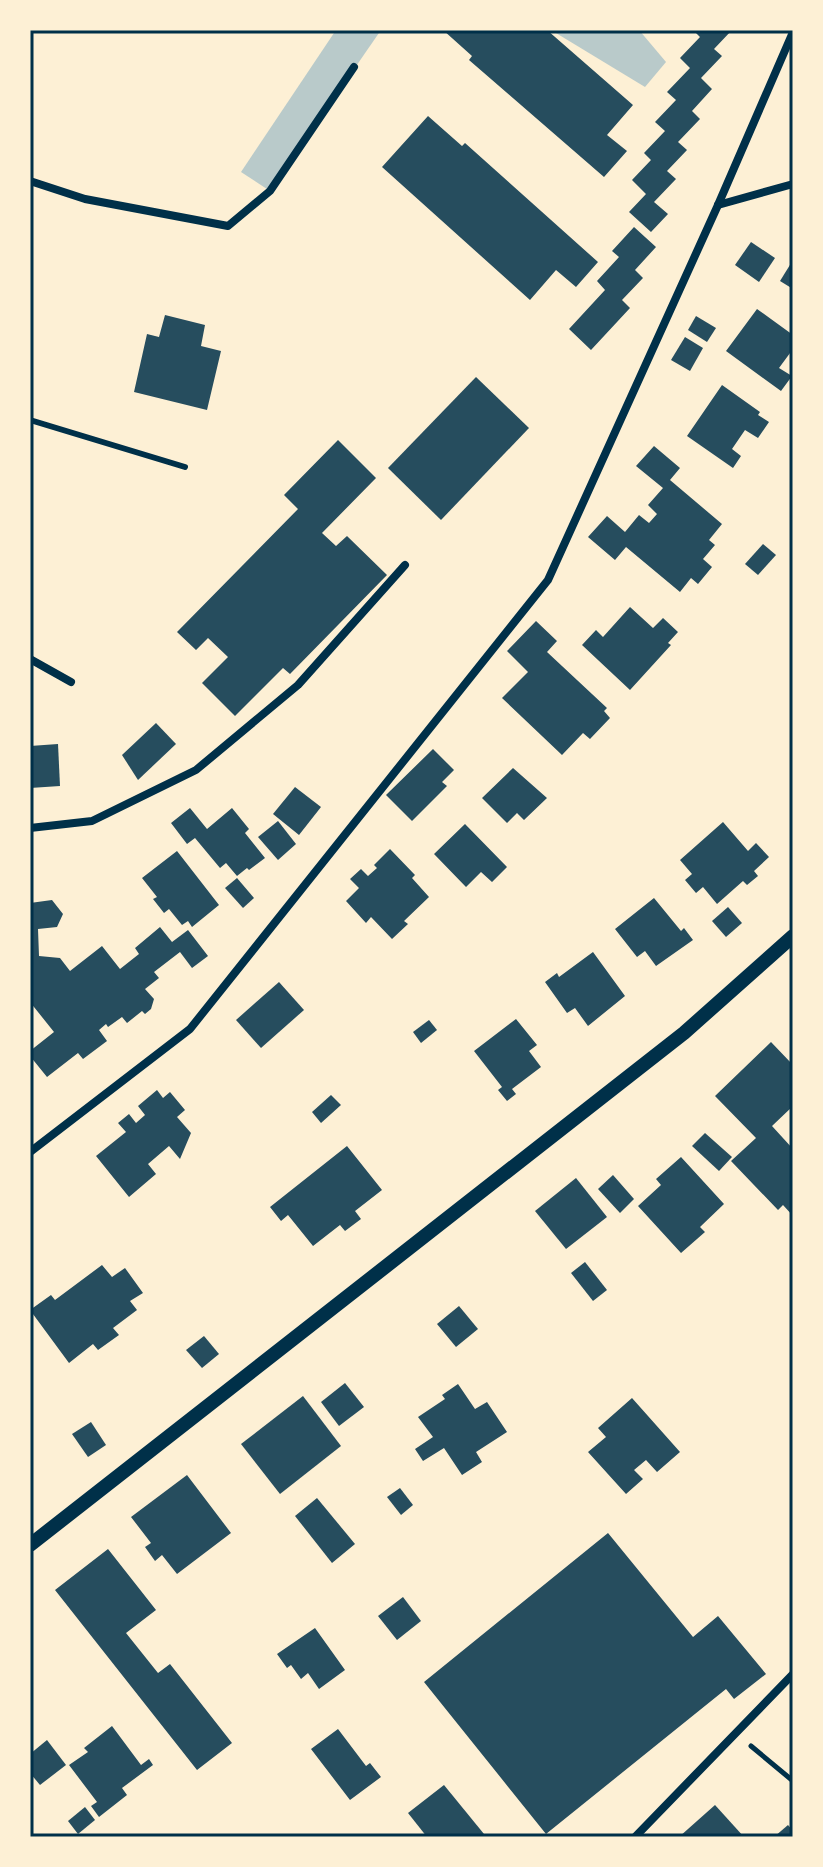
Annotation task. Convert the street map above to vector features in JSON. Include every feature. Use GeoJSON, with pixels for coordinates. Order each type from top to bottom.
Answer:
{"type":"FeatureCollection","features":[{"type":"Feature","properties":{"kind":"street"},"geometry":{"type":"LineString","coordinates":[[30,1152],[190,1029],[548,580],[793,32]]}},
{"type":"Feature","properties":{"kind":"street"},"geometry":{"type":"LineString","coordinates":[[30,181],[85,199],[228,226],[270,191],[354,67]]}},
{"type":"Feature","properties":{"kind":"street"},"geometry":{"type":"LineString","coordinates":[[718,205],[793,184]]}},
{"type":"Feature","properties":{"kind":"street"},"geometry":{"type":"LineString","coordinates":[[30,828],[92,821],[196,770],[298,685],[405,565]]}},
{"type":"Feature","properties":{"kind":"street"},"geometry":{"type":"LineString","coordinates":[[30,659],[71,682]]}},
{"type":"Feature","properties":{"kind":"street"},"geometry":{"type":"LineString","coordinates":[[30,1545],[684,1033],[793,936]]}},
{"type":"Feature","properties":{"kind":"street"},"geometry":{"type":"LineString","coordinates":[[635,1837],[793,1674]]}},
{"type":"Feature","properties":{"kind":"lane"},"geometry":{"type":"LineString","coordinates":[[30,420],[185,467]]}},
{"type":"Feature","properties":{"kind":"path"},"geometry":{"type":"LineString","coordinates":[[736,1733],[793,1781]]}},
{"type":"Feature","properties":{"kind":"shaded area"},"geometry":{"type":"Polygon","coordinates":[[[336,30],[381,30],[270,191],[241,172],[336,30]]]}},
{"type":"Feature","properties":{"kind":"shaded area"},"geometry":{"type":"Polygon","coordinates":[[[551,30],[639,30],[666,62],[645,87],[551,30]]]}},
{"type":"Feature","properties":{"kind":"building"},"geometry":{"type":"Polygon","coordinates":[[[443,30],[547,30],[633,105],[607,135],[627,151],[604,177],[469,60],[472,56],[443,30]]]}},
{"type":"Feature","properties":{"kind":"building"},"geometry":{"type":"Polygon","coordinates":[[[693,30],[732,30],[714,49],[722,56],[701,78],[712,89],[692,111],[700,119],[678,142],[687,150],[667,171],[676,179],[654,202],[668,214],[651,232],[629,212],[646,194],[632,180],[651,160],[644,153],[665,131],[655,122],[676,100],[667,92],[690,68],[680,58],[700,37],[693,30]]]}},
{"type":"Feature","properties":{"kind":"building"},"geometry":{"type":"Polygon","coordinates":[[[428,116],[462,146],[465,143],[598,262],[576,287],[556,270],[530,300],[382,167],[428,116]]]}},
{"type":"Feature","properties":{"kind":"building"},"geometry":{"type":"Polygon","coordinates":[[[634,227],[656,247],[635,270],[643,278],[622,300],[630,308],[591,350],[569,329],[605,290],[597,281],[619,257],[612,251],[634,227]]]}},
{"type":"Feature","properties":{"kind":"building"},"geometry":{"type":"Polygon","coordinates":[[[751,242],[775,258],[759,282],[735,265],[751,242]]]}},
{"type":"Feature","properties":{"kind":"building"},"geometry":{"type":"Polygon","coordinates":[[[793,260],[793,289],[780,281],[793,260]]]}},
{"type":"Feature","properties":{"kind":"building"},"geometry":{"type":"Polygon","coordinates":[[[757,309],[793,335],[793,349],[779,368],[792,376],[781,391],[726,351],[757,309]]]}},
{"type":"Feature","properties":{"kind":"building"},"geometry":{"type":"Polygon","coordinates":[[[165,315],[205,325],[201,346],[221,351],[207,410],[134,392],[147,334],[159,337],[165,315]]]}},
{"type":"Feature","properties":{"kind":"building"},"geometry":{"type":"Polygon","coordinates":[[[696,316],[716,328],[707,342],[688,330],[696,316]]]}},
{"type":"Feature","properties":{"kind":"building"},"geometry":{"type":"Polygon","coordinates":[[[685,337],[703,348],[690,371],[671,360],[685,337]]]}},
{"type":"Feature","properties":{"kind":"building"},"geometry":{"type":"Polygon","coordinates":[[[476,377],[529,428],[441,520],[388,468],[476,377]]]}},
{"type":"Feature","properties":{"kind":"building"},"geometry":{"type":"Polygon","coordinates":[[[722,385],[769,422],[758,438],[745,430],[732,449],[741,456],[733,468],[687,436],[722,385]]]}},
{"type":"Feature","properties":{"kind":"building"},"geometry":{"type":"Polygon","coordinates":[[[338,440],[376,478],[322,533],[336,546],[347,536],[387,575],[290,674],[283,668],[235,716],[202,683],[228,657],[208,638],[196,650],[177,632],[298,509],[284,495],[338,440]]]}},
{"type":"Feature","properties":{"kind":"building"},"geometry":{"type":"Polygon","coordinates":[[[654,446],[680,468],[670,480],[722,524],[709,540],[715,545],[703,559],[712,567],[698,584],[691,578],[680,592],[626,547],[615,560],[588,537],[607,516],[625,532],[639,515],[649,523],[657,514],[648,505],[663,488],[636,466],[654,446]]]}},
{"type":"Feature","properties":{"kind":"building"},"geometry":{"type":"Polygon","coordinates":[[[763,544],[776,555],[758,575],[745,564],[763,544]]]}},
{"type":"Feature","properties":{"kind":"building"},"geometry":{"type":"Polygon","coordinates":[[[630,607],[653,628],[663,618],[678,632],[668,643],[671,645],[630,690],[582,645],[596,630],[603,637],[630,607]]]}},
{"type":"Feature","properties":{"kind":"building"},"geometry":{"type":"Polygon","coordinates":[[[536,621],[557,641],[547,652],[607,708],[604,711],[610,718],[590,739],[583,733],[562,755],[502,698],[528,672],[507,651],[536,621]]]}},
{"type":"Feature","properties":{"kind":"building"},"geometry":{"type":"Polygon","coordinates":[[[156,723],[176,744],[138,780],[122,755],[156,723]]]}},
{"type":"Feature","properties":{"kind":"building"},"geometry":{"type":"Polygon","coordinates":[[[58,744],[60,786],[30,788],[30,746],[58,744]]]}},
{"type":"Feature","properties":{"kind":"building"},"geometry":{"type":"Polygon","coordinates":[[[433,749],[454,770],[442,782],[447,786],[412,821],[386,795],[433,749]]]}},
{"type":"Feature","properties":{"kind":"building"},"geometry":{"type":"Polygon","coordinates":[[[513,768],[547,798],[524,820],[517,813],[507,823],[482,798],[513,768]]]}},
{"type":"Feature","properties":{"kind":"building"},"geometry":{"type":"Polygon","coordinates":[[[295,787],[321,807],[299,835],[273,814],[295,787]]]}},
{"type":"Feature","properties":{"kind":"building"},"geometry":{"type":"Polygon","coordinates":[[[190,808],[207,829],[232,808],[249,829],[245,833],[265,858],[237,876],[226,863],[220,868],[195,838],[187,844],[171,823],[190,808]]]}},
{"type":"Feature","properties":{"kind":"building"},"geometry":{"type":"Polygon","coordinates":[[[278,821],[296,844],[278,860],[258,837],[278,821]]]}},
{"type":"Feature","properties":{"kind":"building"},"geometry":{"type":"Polygon","coordinates":[[[723,822],[748,851],[756,843],[769,857],[754,871],[758,876],[747,885],[743,881],[717,904],[703,887],[696,893],[685,880],[692,874],[680,860],[723,822]]]}},
{"type":"Feature","properties":{"kind":"building"},"geometry":{"type":"Polygon","coordinates":[[[465,824],[507,867],[492,882],[481,872],[466,887],[434,854],[465,824]]]}},
{"type":"Feature","properties":{"kind":"building"},"geometry":{"type":"Polygon","coordinates":[[[390,849],[415,875],[412,878],[429,897],[404,921],[408,924],[392,939],[371,917],[366,923],[346,901],[359,888],[350,879],[361,869],[368,876],[390,849]]]}},
{"type":"Feature","properties":{"kind":"building"},"geometry":{"type":"Polygon","coordinates":[[[177,851],[219,905],[192,927],[188,921],[182,925],[169,909],[164,913],[153,899],[157,897],[142,878],[177,851]]]}},
{"type":"Feature","properties":{"kind":"building"},"geometry":{"type":"Polygon","coordinates":[[[237,878],[254,898],[243,908],[225,888],[237,878]]]}},
{"type":"Feature","properties":{"kind":"building"},"geometry":{"type":"Polygon","coordinates":[[[654,898],[681,931],[684,928],[693,940],[656,966],[645,951],[637,957],[615,929],[654,898]]]}},
{"type":"Feature","properties":{"kind":"building"},"geometry":{"type":"Polygon","coordinates":[[[52,900],[63,914],[57,927],[38,929],[39,956],[60,958],[70,971],[102,946],[120,969],[139,954],[135,948],[160,927],[172,942],[188,930],[208,956],[192,968],[180,952],[154,972],[159,978],[145,989],[154,999],[151,1009],[145,1014],[142,1011],[127,1023],[122,1017],[108,1027],[106,1024],[99,1030],[107,1041],[83,1059],[78,1053],[47,1077],[30,1056],[30,1051],[54,1032],[30,1002],[30,903],[52,900]]]}},
{"type":"Feature","properties":{"kind":"building"},"geometry":{"type":"Polygon","coordinates":[[[728,907],[742,923],[726,937],[712,921],[728,907]]]}},
{"type":"Feature","properties":{"kind":"building"},"geometry":{"type":"Polygon","coordinates":[[[593,952],[625,996],[588,1026],[575,1008],[567,1013],[545,982],[557,973],[559,977],[593,952]]]}},
{"type":"Feature","properties":{"kind":"building"},"geometry":{"type":"Polygon","coordinates":[[[279,982],[304,1010],[261,1048],[236,1020],[279,982]]]}},
{"type":"Feature","properties":{"kind":"building"},"geometry":{"type":"Polygon","coordinates":[[[516,1019],[537,1045],[529,1051],[541,1067],[512,1089],[516,1094],[507,1101],[498,1090],[502,1087],[474,1051],[516,1019]]]}},
{"type":"Feature","properties":{"kind":"building"},"geometry":{"type":"Polygon","coordinates":[[[429,1020],[437,1030],[421,1043],[413,1032],[429,1020]]]}},
{"type":"Feature","properties":{"kind":"building"},"geometry":{"type":"Polygon","coordinates":[[[771,1042],[793,1065],[793,1106],[772,1126],[793,1149],[793,1216],[783,1205],[778,1210],[731,1161],[756,1138],[715,1096],[771,1042]]]}},
{"type":"Feature","properties":{"kind":"building"},"geometry":{"type":"Polygon","coordinates":[[[157,1090],[163,1098],[170,1092],[185,1110],[177,1117],[191,1133],[180,1159],[169,1146],[148,1164],[156,1174],[129,1197],[96,1156],[126,1132],[118,1123],[129,1114],[136,1123],[145,1115],[138,1106],[157,1090]]]}},
{"type":"Feature","properties":{"kind":"building"},"geometry":{"type":"Polygon","coordinates":[[[331,1095],[341,1105],[321,1123],[312,1112],[331,1095]]]}},
{"type":"Feature","properties":{"kind":"building"},"geometry":{"type":"Polygon","coordinates":[[[705,1133],[732,1157],[719,1171],[692,1146],[705,1133]]]}},
{"type":"Feature","properties":{"kind":"building"},"geometry":{"type":"Polygon","coordinates":[[[347,1146],[382,1190],[355,1211],[361,1219],[345,1231],[340,1225],[313,1246],[288,1215],[281,1221],[270,1207],[347,1146]]]}},
{"type":"Feature","properties":{"kind":"building"},"geometry":{"type":"Polygon","coordinates":[[[681,1157],[724,1204],[700,1227],[705,1232],[681,1253],[638,1206],[661,1185],[656,1179],[681,1157]]]}},
{"type":"Feature","properties":{"kind":"building"},"geometry":{"type":"Polygon","coordinates":[[[613,1175],[634,1199],[620,1213],[598,1189],[613,1175]]]}},
{"type":"Feature","properties":{"kind":"building"},"geometry":{"type":"Polygon","coordinates":[[[576,1178],[607,1217],[566,1249],[535,1211],[576,1178]]]}},
{"type":"Feature","properties":{"kind":"building"},"geometry":{"type":"Polygon","coordinates":[[[585,1262],[607,1290],[593,1301],[571,1273],[585,1262]]]}},
{"type":"Feature","properties":{"kind":"building"},"geometry":{"type":"Polygon","coordinates":[[[102,1265],[112,1277],[125,1268],[143,1293],[130,1301],[137,1310],[113,1328],[119,1335],[98,1350],[93,1344],[69,1363],[30,1310],[51,1295],[55,1300],[102,1265]]]}},
{"type":"Feature","properties":{"kind":"building"},"geometry":{"type":"Polygon","coordinates":[[[459,1306],[478,1329],[456,1347],[437,1324],[459,1306]]]}},
{"type":"Feature","properties":{"kind":"building"},"geometry":{"type":"Polygon","coordinates":[[[204,1336],[219,1354],[202,1368],[186,1350],[204,1336]]]}},
{"type":"Feature","properties":{"kind":"building"},"geometry":{"type":"Polygon","coordinates":[[[345,1383],[364,1407],[339,1426],[321,1402],[345,1383]]]}},
{"type":"Feature","properties":{"kind":"building"},"geometry":{"type":"Polygon","coordinates":[[[458,1384],[475,1409],[487,1402],[507,1432],[476,1452],[482,1462],[462,1475],[444,1448],[423,1461],[415,1449],[433,1437],[418,1417],[445,1399],[442,1395],[458,1384]]]}},
{"type":"Feature","properties":{"kind":"building"},"geometry":{"type":"Polygon","coordinates":[[[303,1396],[341,1446],[280,1494],[241,1444],[303,1396]]]}},
{"type":"Feature","properties":{"kind":"building"},"geometry":{"type":"Polygon","coordinates":[[[632,1398],[680,1452],[657,1472],[646,1460],[634,1470],[643,1479],[626,1494],[588,1452],[606,1437],[598,1428],[632,1398]]]}},
{"type":"Feature","properties":{"kind":"building"},"geometry":{"type":"Polygon","coordinates":[[[91,1422],[106,1445],[88,1457],[72,1434],[91,1422]]]}},
{"type":"Feature","properties":{"kind":"building"},"geometry":{"type":"Polygon","coordinates":[[[187,1475],[231,1533],[177,1574],[162,1555],[155,1561],[145,1547],[151,1543],[131,1517],[187,1475]]]}},
{"type":"Feature","properties":{"kind":"building"},"geometry":{"type":"Polygon","coordinates":[[[400,1488],[413,1505],[401,1515],[387,1497],[400,1488]]]}},
{"type":"Feature","properties":{"kind":"building"},"geometry":{"type":"Polygon","coordinates":[[[317,1498],[355,1544],[332,1563],[295,1516],[317,1498]]]}},
{"type":"Feature","properties":{"kind":"building"},"geometry":{"type":"Polygon","coordinates":[[[608,1533],[693,1637],[718,1616],[766,1674],[734,1699],[726,1689],[546,1834],[424,1682],[608,1533]]]}},
{"type":"Feature","properties":{"kind":"building"},"geometry":{"type":"Polygon","coordinates":[[[108,1549],[156,1610],[126,1633],[158,1673],[170,1664],[232,1743],[197,1770],[55,1590],[108,1549]]]}},
{"type":"Feature","properties":{"kind":"building"},"geometry":{"type":"Polygon","coordinates":[[[403,1597],[421,1621],[397,1640],[378,1616],[403,1597]]]}},
{"type":"Feature","properties":{"kind":"building"},"geometry":{"type":"Polygon","coordinates":[[[315,1628],[345,1670],[319,1689],[308,1673],[301,1679],[291,1665],[287,1668],[277,1654],[315,1628]]]}},
{"type":"Feature","properties":{"kind":"building"},"geometry":{"type":"Polygon","coordinates":[[[112,1726],[141,1765],[149,1759],[153,1765],[122,1788],[127,1795],[99,1817],[91,1806],[97,1802],[69,1765],[88,1752],[84,1748],[112,1726]]]}},
{"type":"Feature","properties":{"kind":"building"},"geometry":{"type":"Polygon","coordinates":[[[338,1729],[366,1766],[370,1763],[381,1777],[350,1800],[311,1749],[338,1729]]]}},
{"type":"Feature","properties":{"kind":"building"},"geometry":{"type":"Polygon","coordinates":[[[47,1740],[66,1765],[40,1785],[30,1773],[30,1754],[47,1740]]]}},
{"type":"Feature","properties":{"kind":"building"},"geometry":{"type":"Polygon","coordinates":[[[444,1785],[484,1834],[481,1837],[427,1837],[408,1813],[444,1785]]]}},
{"type":"Feature","properties":{"kind":"building"},"geometry":{"type":"Polygon","coordinates":[[[715,1805],[744,1837],[679,1837],[715,1805]]]}},
{"type":"Feature","properties":{"kind":"building"},"geometry":{"type":"Polygon","coordinates":[[[85,1807],[95,1820],[78,1834],[68,1821],[85,1807]]]}},
{"type":"Feature","properties":{"kind":"building"},"geometry":{"type":"Polygon","coordinates":[[[788,1825],[793,1837],[774,1837],[788,1825]]]}}]}
